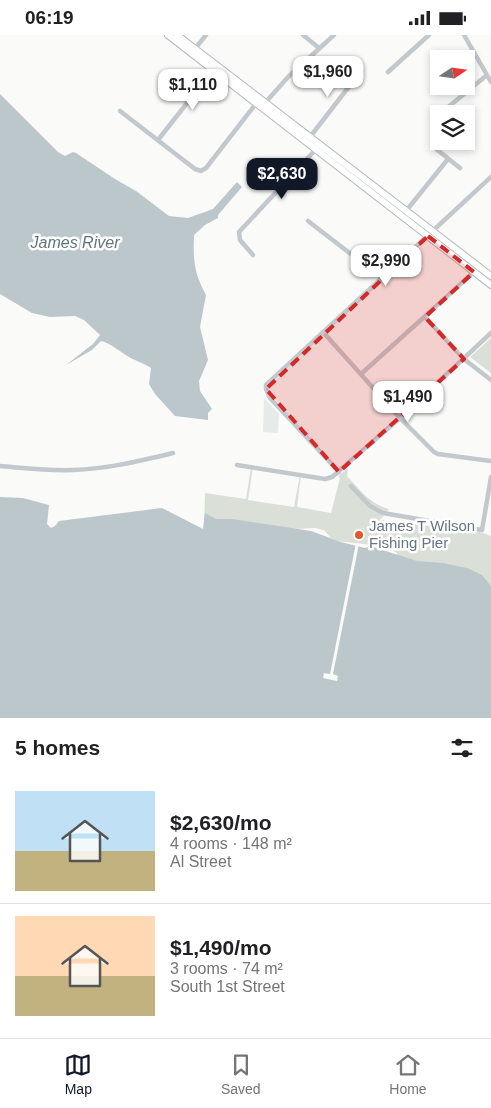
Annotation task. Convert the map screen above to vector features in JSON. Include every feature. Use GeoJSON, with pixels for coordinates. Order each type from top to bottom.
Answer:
{"type":"FeatureCollection","features":[{"type":"Feature","properties":{"kind":"main road"},"geometry":{"type":"LineString","coordinates":[[168,35],[194,51],[431,234],[491,276]]}},
{"type":"Feature","properties":{"kind":"main road"},"geometry":{"type":"LineString","coordinates":[[177,35],[213,70],[310,137],[318,147],[406,211],[491,285]]}},
{"type":"Feature","properties":{"kind":"street"},"geometry":{"type":"LineString","coordinates":[[194,51],[206,35]]}},
{"type":"Feature","properties":{"kind":"street"},"geometry":{"type":"LineString","coordinates":[[303,35],[319,48]]}},
{"type":"Feature","properties":{"kind":"street"},"geometry":{"type":"LineString","coordinates":[[120,111],[195,169],[204,170],[260,101],[334,35]]}},
{"type":"Feature","properties":{"kind":"street"},"geometry":{"type":"LineString","coordinates":[[388,72],[429,35]]}},
{"type":"Feature","properties":{"kind":"street"},"geometry":{"type":"LineString","coordinates":[[464,35],[491,82]]}},
{"type":"Feature","properties":{"kind":"street"},"geometry":{"type":"LineString","coordinates":[[158,140],[213,70]]}},
{"type":"Feature","properties":{"kind":"street"},"geometry":{"type":"LineString","coordinates":[[310,137],[361,71]]}},
{"type":"Feature","properties":{"kind":"street"},"geometry":{"type":"LineString","coordinates":[[451,105],[487,75]]}},
{"type":"Feature","properties":{"kind":"street"},"geometry":{"type":"LineString","coordinates":[[253,255],[240,240],[239,232],[318,147]]}},
{"type":"Feature","properties":{"kind":"street"},"geometry":{"type":"LineString","coordinates":[[437,150],[460,168]]}},
{"type":"Feature","properties":{"kind":"street"},"geometry":{"type":"LineString","coordinates":[[406,211],[448,159]]}},
{"type":"Feature","properties":{"kind":"street"},"geometry":{"type":"LineString","coordinates":[[339,472],[270,398],[266,387],[280,371],[491,177]]}},
{"type":"Feature","properties":{"kind":"street"},"geometry":{"type":"LineString","coordinates":[[308,221],[382,278]]}},
{"type":"Feature","properties":{"kind":"street"},"geometry":{"type":"LineString","coordinates":[[361,374],[474,272]]}},
{"type":"Feature","properties":{"kind":"street"},"geometry":{"type":"LineString","coordinates":[[425,317],[464,359],[491,380]]}},
{"type":"Feature","properties":{"kind":"street"},"geometry":{"type":"LineString","coordinates":[[323,332],[400,418],[438,454],[491,461]]}},
{"type":"Feature","properties":{"kind":"street"},"geometry":{"type":"LineString","coordinates":[[237,465],[325,479],[332,477],[400,418],[491,333]]}},
{"type":"Feature","properties":{"kind":"street"},"geometry":{"type":"LineString","coordinates":[[0,465],[73,470],[126,464],[173,453]]}},
{"type":"Feature","properties":{"kind":"street"},"geometry":{"type":"LineString","coordinates":[[351,486],[370,506],[383,513],[482,530],[491,477]]}},
{"type":"Feature","properties":{"kind":"highlighted area"},"geometry":{"type":"Polygon","coordinates":[[[428,236],[474,272],[425,317],[464,359],[339,472],[266,389],[428,236]]]}},
{"type":"Feature","properties":{"kind":"shaded area"},"geometry":{"type":"Polygon","coordinates":[[[491,338],[491,373],[470,357],[491,338]]]}},
{"type":"Feature","properties":{"kind":"shaded area"},"geometry":{"type":"Polygon","coordinates":[[[264,398],[279,414],[278,433],[263,432],[264,398]]]}},
{"type":"Feature","properties":{"kind":"shaded area"},"geometry":{"type":"Polygon","coordinates":[[[251,467],[253,467],[248,500],[294,507],[300,474],[297,507],[331,513],[340,478],[338,476],[348,468],[347,476],[361,491],[376,504],[389,509],[380,520],[480,532],[491,536],[491,585],[480,586],[469,570],[463,567],[398,560],[397,553],[389,548],[338,541],[331,538],[324,530],[315,528],[276,530],[204,529],[205,493],[246,499],[251,467]]]}},
{"type":"Feature","properties":{"kind":"water","name":"James River"},"geometry":{"type":"Polygon","coordinates":[[[0,94],[58,152],[65,156],[73,152],[76,153],[136,191],[169,216],[188,218],[213,209],[237,182],[242,187],[218,215],[218,218],[205,225],[194,235],[195,266],[206,295],[200,327],[208,360],[199,381],[200,391],[212,409],[208,413],[208,420],[175,416],[155,394],[149,384],[151,368],[105,342],[101,341],[92,350],[66,365],[93,344],[100,335],[84,320],[75,316],[50,317],[32,313],[0,294],[0,94]]]}},
{"type":"Feature","properties":{"kind":"water"},"geometry":{"type":"Polygon","coordinates":[[[0,497],[23,498],[49,505],[47,524],[51,528],[59,521],[162,508],[203,529],[205,513],[216,519],[232,519],[311,531],[341,542],[365,548],[370,546],[417,561],[443,563],[467,568],[482,575],[491,586],[491,718],[0,718],[0,497]]]}},
{"type":"Feature","properties":{"kind":"pier"},"geometry":{"type":"Polygon","coordinates":[[[356,543],[359,544],[333,674],[338,676],[337,681],[323,678],[324,673],[330,674],[356,543]]]}},
{"type":"Feature","properties":{"kind":"place","name":"James T Wilson Fishing Pier"},"geometry":{"type":"Point","coordinates":[359,535]}}]}
